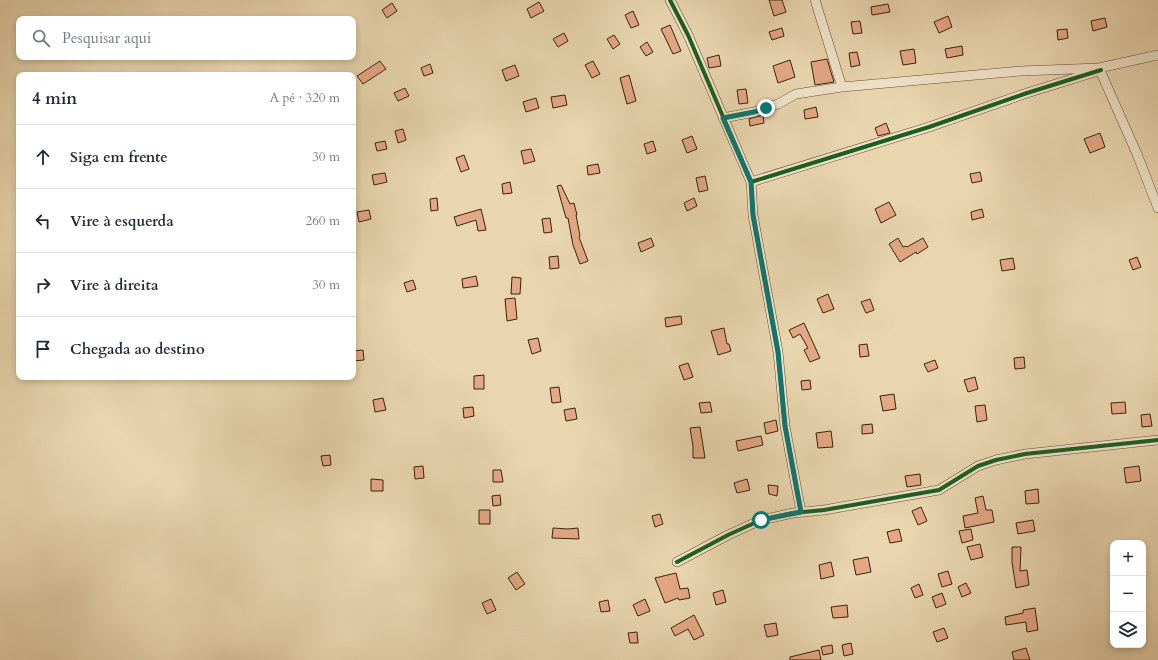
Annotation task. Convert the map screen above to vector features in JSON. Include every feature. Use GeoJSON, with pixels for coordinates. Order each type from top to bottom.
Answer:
{"type":"FeatureCollection","features":[{"type":"Feature","properties":{"kind":"street"},"geometry":{"type":"LineString","coordinates":[[670,0],[688,35],[751,182],[754,221],[778,352],[785,426],[801,512]]}},
{"type":"Feature","properties":{"kind":"street"},"geometry":{"type":"LineString","coordinates":[[815,0],[842,87]]}},
{"type":"Feature","properties":{"kind":"street"},"geometry":{"type":"LineString","coordinates":[[751,182],[929,127],[1100,69],[1158,55]]}},
{"type":"Feature","properties":{"kind":"street"},"geometry":{"type":"LineString","coordinates":[[723,118],[754,112],[778,104],[796,94],[842,87],[1021,71],[1100,69]]}},
{"type":"Feature","properties":{"kind":"street"},"geometry":{"type":"LineString","coordinates":[[1100,69],[1137,154],[1158,208]]}},
{"type":"Feature","properties":{"kind":"street"},"geometry":{"type":"LineString","coordinates":[[677,562],[728,535],[761,520],[801,512],[824,510],[939,490],[978,466],[996,460],[1025,454],[1158,440]]}},
{"type":"Feature","properties":{"kind":"building"},"geometry":{"type":"Polygon","coordinates":[[[769,0],[782,0],[786,12],[774,16],[769,0]]]}},
{"type":"Feature","properties":{"kind":"building"},"geometry":{"type":"Polygon","coordinates":[[[539,2],[544,11],[531,18],[527,9],[539,2]]]}},
{"type":"Feature","properties":{"kind":"building"},"geometry":{"type":"Polygon","coordinates":[[[392,3],[397,11],[387,18],[382,10],[392,3]]]}},
{"type":"Feature","properties":{"kind":"building"},"geometry":{"type":"Polygon","coordinates":[[[888,4],[890,12],[872,15],[871,7],[888,4]]]}},
{"type":"Feature","properties":{"kind":"building"},"geometry":{"type":"Polygon","coordinates":[[[633,11],[639,25],[631,28],[625,15],[633,11]]]}},
{"type":"Feature","properties":{"kind":"building"},"geometry":{"type":"Polygon","coordinates":[[[948,16],[952,27],[939,33],[934,22],[948,16]]]}},
{"type":"Feature","properties":{"kind":"building"},"geometry":{"type":"Polygon","coordinates":[[[1105,18],[1107,27],[1093,31],[1091,21],[1105,18]]]}},
{"type":"Feature","properties":{"kind":"building"},"geometry":{"type":"Polygon","coordinates":[[[860,21],[862,33],[853,34],[851,22],[860,21]]]}},
{"type":"Feature","properties":{"kind":"building"},"geometry":{"type":"Polygon","coordinates":[[[670,25],[681,51],[673,54],[661,29],[670,25]]]}},
{"type":"Feature","properties":{"kind":"building"},"geometry":{"type":"Polygon","coordinates":[[[782,28],[784,36],[772,40],[769,32],[782,28]]]}},
{"type":"Feature","properties":{"kind":"building"},"geometry":{"type":"Polygon","coordinates":[[[1067,29],[1068,38],[1058,40],[1057,30],[1067,29]]]}},
{"type":"Feature","properties":{"kind":"building"},"geometry":{"type":"Polygon","coordinates":[[[564,33],[568,41],[558,47],[553,39],[564,33]]]}},
{"type":"Feature","properties":{"kind":"building"},"geometry":{"type":"Polygon","coordinates":[[[614,35],[620,44],[613,49],[607,39],[614,35]]]}},
{"type":"Feature","properties":{"kind":"building"},"geometry":{"type":"Polygon","coordinates":[[[647,42],[653,52],[646,56],[640,47],[647,42]]]}},
{"type":"Feature","properties":{"kind":"building"},"geometry":{"type":"Polygon","coordinates":[[[962,46],[963,55],[947,58],[945,49],[962,46]]]}},
{"type":"Feature","properties":{"kind":"building"},"geometry":{"type":"Polygon","coordinates":[[[914,49],[916,63],[903,65],[900,51],[914,49]]]}},
{"type":"Feature","properties":{"kind":"building"},"geometry":{"type":"Polygon","coordinates":[[[857,52],[860,65],[851,67],[849,53],[857,52]]]}},
{"type":"Feature","properties":{"kind":"building"},"geometry":{"type":"Polygon","coordinates":[[[719,55],[721,66],[709,68],[707,58],[719,55]]]}},
{"type":"Feature","properties":{"kind":"building"},"geometry":{"type":"Polygon","coordinates":[[[827,59],[834,82],[815,85],[811,62],[827,59]]]}},
{"type":"Feature","properties":{"kind":"building"},"geometry":{"type":"Polygon","coordinates":[[[790,60],[795,77],[778,83],[773,66],[790,60]]]}},
{"type":"Feature","properties":{"kind":"building"},"geometry":{"type":"Polygon","coordinates":[[[380,61],[386,69],[363,84],[357,76],[380,61]]]}},
{"type":"Feature","properties":{"kind":"building"},"geometry":{"type":"Polygon","coordinates":[[[593,61],[600,74],[592,78],[585,65],[593,61]]]}},
{"type":"Feature","properties":{"kind":"building"},"geometry":{"type":"Polygon","coordinates":[[[430,64],[433,73],[424,76],[421,68],[430,64]]]}},
{"type":"Feature","properties":{"kind":"building"},"geometry":{"type":"Polygon","coordinates":[[[515,65],[519,76],[506,81],[502,70],[515,65]]]}},
{"type":"Feature","properties":{"kind":"building"},"geometry":{"type":"Polygon","coordinates":[[[629,75],[636,101],[627,104],[620,78],[629,75]]]}},
{"type":"Feature","properties":{"kind":"building"},"geometry":{"type":"Polygon","coordinates":[[[405,88],[409,96],[398,101],[394,93],[405,88]]]}},
{"type":"Feature","properties":{"kind":"building"},"geometry":{"type":"Polygon","coordinates":[[[746,89],[748,103],[739,104],[737,90],[746,89]]]}},
{"type":"Feature","properties":{"kind":"building"},"geometry":{"type":"Polygon","coordinates":[[[565,95],[567,105],[553,108],[551,97],[565,95]]]}},
{"type":"Feature","properties":{"kind":"building"},"geometry":{"type":"Polygon","coordinates":[[[536,98],[539,108],[526,112],[523,102],[536,98]]]}},
{"type":"Feature","properties":{"kind":"building"},"geometry":{"type":"Polygon","coordinates":[[[816,107],[818,117],[805,119],[804,110],[816,107]]]}},
{"type":"Feature","properties":{"kind":"building"},"geometry":{"type":"Polygon","coordinates":[[[763,115],[764,123],[750,126],[749,119],[763,115]]]}},
{"type":"Feature","properties":{"kind":"building"},"geometry":{"type":"Polygon","coordinates":[[[886,123],[890,133],[878,136],[875,128],[886,123]]]}},
{"type":"Feature","properties":{"kind":"building"},"geometry":{"type":"Polygon","coordinates":[[[403,129],[406,140],[398,143],[395,131],[403,129]]]}},
{"type":"Feature","properties":{"kind":"building"},"geometry":{"type":"Polygon","coordinates":[[[1100,133],[1105,147],[1090,153],[1084,139],[1100,133]]]}},
{"type":"Feature","properties":{"kind":"building"},"geometry":{"type":"Polygon","coordinates":[[[692,136],[697,149],[687,153],[682,140],[692,136]]]}},
{"type":"Feature","properties":{"kind":"building"},"geometry":{"type":"Polygon","coordinates":[[[385,141],[387,149],[377,151],[375,143],[385,141]]]}},
{"type":"Feature","properties":{"kind":"building"},"geometry":{"type":"Polygon","coordinates":[[[653,141],[656,151],[647,154],[644,144],[653,141]]]}},
{"type":"Feature","properties":{"kind":"building"},"geometry":{"type":"Polygon","coordinates":[[[531,149],[535,161],[524,164],[521,151],[531,149]]]}},
{"type":"Feature","properties":{"kind":"building"},"geometry":{"type":"Polygon","coordinates":[[[464,155],[469,169],[461,172],[456,158],[464,155]]]}},
{"type":"Feature","properties":{"kind":"building"},"geometry":{"type":"Polygon","coordinates":[[[598,164],[600,173],[588,175],[587,166],[598,164]]]}},
{"type":"Feature","properties":{"kind":"building"},"geometry":{"type":"Polygon","coordinates":[[[980,172],[982,181],[972,183],[970,174],[980,172]]]}},
{"type":"Feature","properties":{"kind":"building"},"geometry":{"type":"Polygon","coordinates":[[[385,173],[387,182],[374,185],[372,175],[385,173]]]}},
{"type":"Feature","properties":{"kind":"building"},"geometry":{"type":"Polygon","coordinates":[[[705,176],[708,190],[699,192],[696,178],[705,176]]]}},
{"type":"Feature","properties":{"kind":"building"},"geometry":{"type":"Polygon","coordinates":[[[510,182],[512,193],[503,194],[502,184],[510,182]]]}},
{"type":"Feature","properties":{"kind":"building"},"geometry":{"type":"Polygon","coordinates":[[[561,185],[570,204],[574,203],[577,215],[579,237],[588,261],[580,264],[573,245],[568,218],[566,218],[557,186],[561,185]]]}},
{"type":"Feature","properties":{"kind":"building"},"geometry":{"type":"Polygon","coordinates":[[[437,198],[438,210],[431,211],[430,199],[437,198]]]}},
{"type":"Feature","properties":{"kind":"building"},"geometry":{"type":"Polygon","coordinates":[[[694,198],[697,206],[687,211],[684,203],[694,198]]]}},
{"type":"Feature","properties":{"kind":"building"},"geometry":{"type":"Polygon","coordinates":[[[889,202],[896,215],[881,223],[875,209],[889,202]]]}},
{"type":"Feature","properties":{"kind":"building"},"geometry":{"type":"Polygon","coordinates":[[[481,209],[486,230],[478,231],[476,220],[457,226],[454,217],[481,209]]]}},
{"type":"Feature","properties":{"kind":"building"},"geometry":{"type":"Polygon","coordinates":[[[982,209],[984,217],[972,220],[971,212],[982,209]]]}},
{"type":"Feature","properties":{"kind":"building"},"geometry":{"type":"Polygon","coordinates":[[[369,210],[371,219],[359,222],[357,212],[369,210]]]}},
{"type":"Feature","properties":{"kind":"building"},"geometry":{"type":"Polygon","coordinates":[[[550,218],[552,232],[544,233],[542,219],[550,218]]]}},
{"type":"Feature","properties":{"kind":"building"},"geometry":{"type":"Polygon","coordinates":[[[651,238],[654,246],[641,252],[638,243],[651,238]]]}},
{"type":"Feature","properties":{"kind":"building"},"geometry":{"type":"Polygon","coordinates":[[[898,238],[903,247],[907,247],[923,238],[928,247],[917,254],[916,252],[900,262],[889,244],[898,238]]]}},
{"type":"Feature","properties":{"kind":"building"},"geometry":{"type":"Polygon","coordinates":[[[558,256],[559,268],[550,269],[549,257],[558,256]]]}},
{"type":"Feature","properties":{"kind":"building"},"geometry":{"type":"Polygon","coordinates":[[[1137,257],[1141,267],[1133,270],[1129,260],[1137,257]]]}},
{"type":"Feature","properties":{"kind":"building"},"geometry":{"type":"Polygon","coordinates":[[[1013,258],[1015,269],[1002,271],[1000,260],[1013,258]]]}},
{"type":"Feature","properties":{"kind":"building"},"geometry":{"type":"Polygon","coordinates":[[[476,276],[478,286],[463,288],[462,279],[476,276]]]}},
{"type":"Feature","properties":{"kind":"building"},"geometry":{"type":"Polygon","coordinates":[[[512,277],[521,278],[520,294],[511,294],[512,277]]]}},
{"type":"Feature","properties":{"kind":"building"},"geometry":{"type":"Polygon","coordinates":[[[413,280],[416,289],[407,292],[404,283],[413,280]]]}},
{"type":"Feature","properties":{"kind":"building"},"geometry":{"type":"Polygon","coordinates":[[[828,294],[834,309],[823,313],[817,299],[828,294]]]}},
{"type":"Feature","properties":{"kind":"building"},"geometry":{"type":"Polygon","coordinates":[[[515,298],[517,319],[507,321],[505,299],[515,298]]]}},
{"type":"Feature","properties":{"kind":"building"},"geometry":{"type":"Polygon","coordinates":[[[870,299],[874,310],[866,313],[861,302],[870,299]]]}},
{"type":"Feature","properties":{"kind":"building"},"geometry":{"type":"Polygon","coordinates":[[[681,316],[682,324],[666,327],[665,318],[681,316]]]}},
{"type":"Feature","properties":{"kind":"building"},"geometry":{"type":"Polygon","coordinates":[[[804,323],[820,358],[810,362],[804,350],[808,348],[800,334],[793,338],[789,330],[804,323]]]}},
{"type":"Feature","properties":{"kind":"building"},"geometry":{"type":"Polygon","coordinates":[[[724,328],[727,344],[729,344],[731,351],[718,355],[711,331],[724,328]]]}},
{"type":"Feature","properties":{"kind":"building"},"geometry":{"type":"Polygon","coordinates":[[[538,338],[541,351],[532,354],[528,340],[538,338]]]}},
{"type":"Feature","properties":{"kind":"building"},"geometry":{"type":"Polygon","coordinates":[[[867,344],[869,356],[860,357],[859,345],[867,344]]]}},
{"type":"Feature","properties":{"kind":"building"},"geometry":{"type":"Polygon","coordinates":[[[363,350],[364,360],[356,361],[356,351],[363,350]]]}},
{"type":"Feature","properties":{"kind":"building"},"geometry":{"type":"Polygon","coordinates":[[[1024,357],[1025,368],[1015,369],[1014,358],[1024,357]]]}},
{"type":"Feature","properties":{"kind":"building"},"geometry":{"type":"Polygon","coordinates":[[[935,360],[938,368],[928,372],[924,364],[935,360]]]}},
{"type":"Feature","properties":{"kind":"building"},"geometry":{"type":"Polygon","coordinates":[[[688,363],[693,377],[684,380],[679,366],[688,363]]]}},
{"type":"Feature","properties":{"kind":"building"},"geometry":{"type":"Polygon","coordinates":[[[484,375],[484,389],[474,389],[474,376],[484,375]]]}},
{"type":"Feature","properties":{"kind":"building"},"geometry":{"type":"Polygon","coordinates":[[[975,377],[978,389],[968,392],[964,380],[975,377]]]}},
{"type":"Feature","properties":{"kind":"building"},"geometry":{"type":"Polygon","coordinates":[[[810,380],[811,389],[802,390],[801,381],[810,380]]]}},
{"type":"Feature","properties":{"kind":"building"},"geometry":{"type":"Polygon","coordinates":[[[559,387],[561,402],[552,403],[550,388],[559,387]]]}},
{"type":"Feature","properties":{"kind":"building"},"geometry":{"type":"Polygon","coordinates":[[[894,394],[896,409],[883,411],[880,396],[894,394]]]}},
{"type":"Feature","properties":{"kind":"building"},"geometry":{"type":"Polygon","coordinates":[[[383,398],[386,410],[375,412],[373,400],[383,398]]]}},
{"type":"Feature","properties":{"kind":"building"},"geometry":{"type":"Polygon","coordinates":[[[710,402],[712,412],[701,413],[699,403],[710,402]]]}},
{"type":"Feature","properties":{"kind":"building"},"geometry":{"type":"Polygon","coordinates":[[[1125,402],[1126,413],[1112,414],[1111,403],[1125,402]]]}},
{"type":"Feature","properties":{"kind":"building"},"geometry":{"type":"Polygon","coordinates":[[[985,405],[987,420],[977,422],[975,406],[985,405]]]}},
{"type":"Feature","properties":{"kind":"building"},"geometry":{"type":"Polygon","coordinates":[[[473,407],[474,416],[464,418],[463,408],[473,407]]]}},
{"type":"Feature","properties":{"kind":"building"},"geometry":{"type":"Polygon","coordinates":[[[575,408],[577,419],[566,421],[564,410],[575,408]]]}},
{"type":"Feature","properties":{"kind":"building"},"geometry":{"type":"Polygon","coordinates":[[[1150,414],[1152,426],[1142,427],[1141,415],[1150,414]]]}},
{"type":"Feature","properties":{"kind":"building"},"geometry":{"type":"Polygon","coordinates":[[[776,420],[778,431],[766,434],[764,423],[776,420]]]}},
{"type":"Feature","properties":{"kind":"building"},"geometry":{"type":"Polygon","coordinates":[[[872,424],[873,433],[862,434],[862,425],[872,424]]]}},
{"type":"Feature","properties":{"kind":"building"},"geometry":{"type":"Polygon","coordinates":[[[700,427],[705,458],[693,458],[690,428],[700,427]]]}},
{"type":"Feature","properties":{"kind":"building"},"geometry":{"type":"Polygon","coordinates":[[[831,431],[833,447],[818,448],[816,433],[831,431]]]}},
{"type":"Feature","properties":{"kind":"building"},"geometry":{"type":"Polygon","coordinates":[[[761,436],[763,445],[738,451],[736,441],[761,436]]]}},
{"type":"Feature","properties":{"kind":"building"},"geometry":{"type":"Polygon","coordinates":[[[330,455],[331,465],[323,466],[321,456],[330,455]]]}},
{"type":"Feature","properties":{"kind":"building"},"geometry":{"type":"Polygon","coordinates":[[[423,466],[424,478],[415,479],[414,467],[423,466]]]}},
{"type":"Feature","properties":{"kind":"building"},"geometry":{"type":"Polygon","coordinates":[[[1139,466],[1141,481],[1126,483],[1124,468],[1139,466]]]}},
{"type":"Feature","properties":{"kind":"building"},"geometry":{"type":"Polygon","coordinates":[[[493,470],[501,470],[503,482],[493,482],[493,470]]]}},
{"type":"Feature","properties":{"kind":"building"},"geometry":{"type":"Polygon","coordinates":[[[920,474],[921,485],[907,487],[905,476],[920,474]]]}},
{"type":"Feature","properties":{"kind":"building"},"geometry":{"type":"Polygon","coordinates":[[[371,479],[383,480],[383,491],[371,491],[371,479]]]}},
{"type":"Feature","properties":{"kind":"building"},"geometry":{"type":"Polygon","coordinates":[[[747,479],[750,490],[737,493],[734,483],[747,479]]]}},
{"type":"Feature","properties":{"kind":"building"},"geometry":{"type":"Polygon","coordinates":[[[768,485],[778,486],[777,496],[769,494],[768,485]]]}},
{"type":"Feature","properties":{"kind":"building"},"geometry":{"type":"Polygon","coordinates":[[[1038,489],[1039,503],[1026,504],[1025,491],[1038,489]]]}},
{"type":"Feature","properties":{"kind":"building"},"geometry":{"type":"Polygon","coordinates":[[[500,495],[501,505],[493,506],[492,496],[500,495]]]}},
{"type":"Feature","properties":{"kind":"building"},"geometry":{"type":"Polygon","coordinates":[[[983,496],[986,510],[992,510],[994,522],[965,528],[963,516],[978,513],[975,498],[983,496]]]}},
{"type":"Feature","properties":{"kind":"building"},"geometry":{"type":"Polygon","coordinates":[[[921,507],[927,521],[918,525],[912,511],[921,507]]]}},
{"type":"Feature","properties":{"kind":"building"},"geometry":{"type":"Polygon","coordinates":[[[479,510],[490,510],[490,524],[479,524],[479,510]]]}},
{"type":"Feature","properties":{"kind":"building"},"geometry":{"type":"Polygon","coordinates":[[[660,514],[663,524],[655,527],[652,516],[660,514]]]}},
{"type":"Feature","properties":{"kind":"building"},"geometry":{"type":"Polygon","coordinates":[[[1033,520],[1035,531],[1018,534],[1016,523],[1033,520]]]}},
{"type":"Feature","properties":{"kind":"building"},"geometry":{"type":"Polygon","coordinates":[[[553,528],[578,528],[579,539],[552,538],[553,528]]]}},
{"type":"Feature","properties":{"kind":"building"},"geometry":{"type":"Polygon","coordinates":[[[899,529],[902,541],[890,543],[887,532],[899,529]]]}},
{"type":"Feature","properties":{"kind":"building"},"geometry":{"type":"Polygon","coordinates":[[[971,529],[973,540],[962,543],[959,531],[971,529]]]}},
{"type":"Feature","properties":{"kind":"building"},"geometry":{"type":"Polygon","coordinates":[[[980,544],[983,557],[971,560],[967,547],[980,544]]]}},
{"type":"Feature","properties":{"kind":"building"},"geometry":{"type":"Polygon","coordinates":[[[1012,547],[1021,547],[1020,571],[1027,570],[1029,585],[1016,588],[1012,562],[1012,547]]]}},
{"type":"Feature","properties":{"kind":"building"},"geometry":{"type":"Polygon","coordinates":[[[868,557],[871,572],[856,575],[853,560],[868,557]]]}},
{"type":"Feature","properties":{"kind":"building"},"geometry":{"type":"Polygon","coordinates":[[[831,562],[834,576],[821,579],[819,565],[831,562]]]}},
{"type":"Feature","properties":{"kind":"building"},"geometry":{"type":"Polygon","coordinates":[[[948,571],[952,584],[942,587],[938,574],[948,571]]]}},
{"type":"Feature","properties":{"kind":"building"},"geometry":{"type":"Polygon","coordinates":[[[517,572],[525,584],[516,590],[508,578],[517,572]]]}},
{"type":"Feature","properties":{"kind":"building"},"geometry":{"type":"Polygon","coordinates":[[[676,573],[680,589],[688,588],[690,598],[679,600],[678,598],[665,603],[655,578],[676,573]]]}},
{"type":"Feature","properties":{"kind":"building"},"geometry":{"type":"Polygon","coordinates":[[[966,583],[971,593],[962,597],[958,587],[966,583]]]}},
{"type":"Feature","properties":{"kind":"building"},"geometry":{"type":"Polygon","coordinates":[[[919,584],[923,595],[915,598],[911,588],[919,584]]]}},
{"type":"Feature","properties":{"kind":"building"},"geometry":{"type":"Polygon","coordinates":[[[723,590],[726,602],[716,605],[713,593],[723,590]]]}},
{"type":"Feature","properties":{"kind":"building"},"geometry":{"type":"Polygon","coordinates":[[[942,593],[946,604],[936,608],[932,597],[942,593]]]}},
{"type":"Feature","properties":{"kind":"building"},"geometry":{"type":"Polygon","coordinates":[[[491,599],[496,610],[487,614],[482,603],[491,599]]]}},
{"type":"Feature","properties":{"kind":"building"},"geometry":{"type":"Polygon","coordinates":[[[645,599],[650,611],[638,616],[633,605],[645,599]]]}},
{"type":"Feature","properties":{"kind":"building"},"geometry":{"type":"Polygon","coordinates":[[[608,600],[610,611],[601,612],[599,602],[608,600]]]}},
{"type":"Feature","properties":{"kind":"building"},"geometry":{"type":"Polygon","coordinates":[[[847,605],[848,617],[833,618],[831,607],[847,605]]]}},
{"type":"Feature","properties":{"kind":"building"},"geometry":{"type":"Polygon","coordinates":[[[1035,608],[1038,630],[1027,632],[1026,622],[1006,625],[1005,617],[1023,613],[1023,610],[1035,608]]]}},
{"type":"Feature","properties":{"kind":"building"},"geometry":{"type":"Polygon","coordinates":[[[694,615],[704,635],[694,640],[688,629],[675,636],[671,628],[694,615]]]}},
{"type":"Feature","properties":{"kind":"building"},"geometry":{"type":"Polygon","coordinates":[[[776,623],[778,635],[767,637],[764,625],[776,623]]]}},
{"type":"Feature","properties":{"kind":"building"},"geometry":{"type":"Polygon","coordinates":[[[944,628],[948,638],[937,642],[933,632],[944,628]]]}},
{"type":"Feature","properties":{"kind":"building"},"geometry":{"type":"Polygon","coordinates":[[[637,632],[638,643],[630,643],[628,633],[637,632]]]}},
{"type":"Feature","properties":{"kind":"building"},"geometry":{"type":"Polygon","coordinates":[[[851,643],[853,654],[844,656],[842,645],[851,643]]]}},
{"type":"Feature","properties":{"kind":"building"},"geometry":{"type":"Polygon","coordinates":[[[832,645],[833,653],[823,655],[821,647],[832,645]]]}},
{"type":"Feature","properties":{"kind":"building"},"geometry":{"type":"Polygon","coordinates":[[[1026,648],[1030,660],[1014,660],[1012,652],[1026,648]]]}},
{"type":"Feature","properties":{"kind":"building"},"geometry":{"type":"Polygon","coordinates":[[[819,650],[821,660],[790,660],[790,657],[819,650]]]}},
{"type":"Feature","properties":{"kind":"cycle path"},"geometry":{"type":"LineString","coordinates":[[670,0],[688,35],[751,182]]}},
{"type":"Feature","properties":{"kind":"cycle path"},"geometry":{"type":"LineString","coordinates":[[801,512],[785,426],[778,352],[753,215],[751,182],[929,127],[1027,93],[1101,70]]}},
{"type":"Feature","properties":{"kind":"cycle path"},"geometry":{"type":"LineString","coordinates":[[677,562],[728,535],[761,520],[793,513],[824,510],[939,490],[978,466],[996,460],[1025,454],[1158,440]]}},
{"type":"Feature","properties":{"kind":"route"},"geometry":{"type":"LineString","coordinates":[[761,520],[801,512],[785,426],[778,352],[753,215],[751,182],[723,118],[766,108]]}}]}
